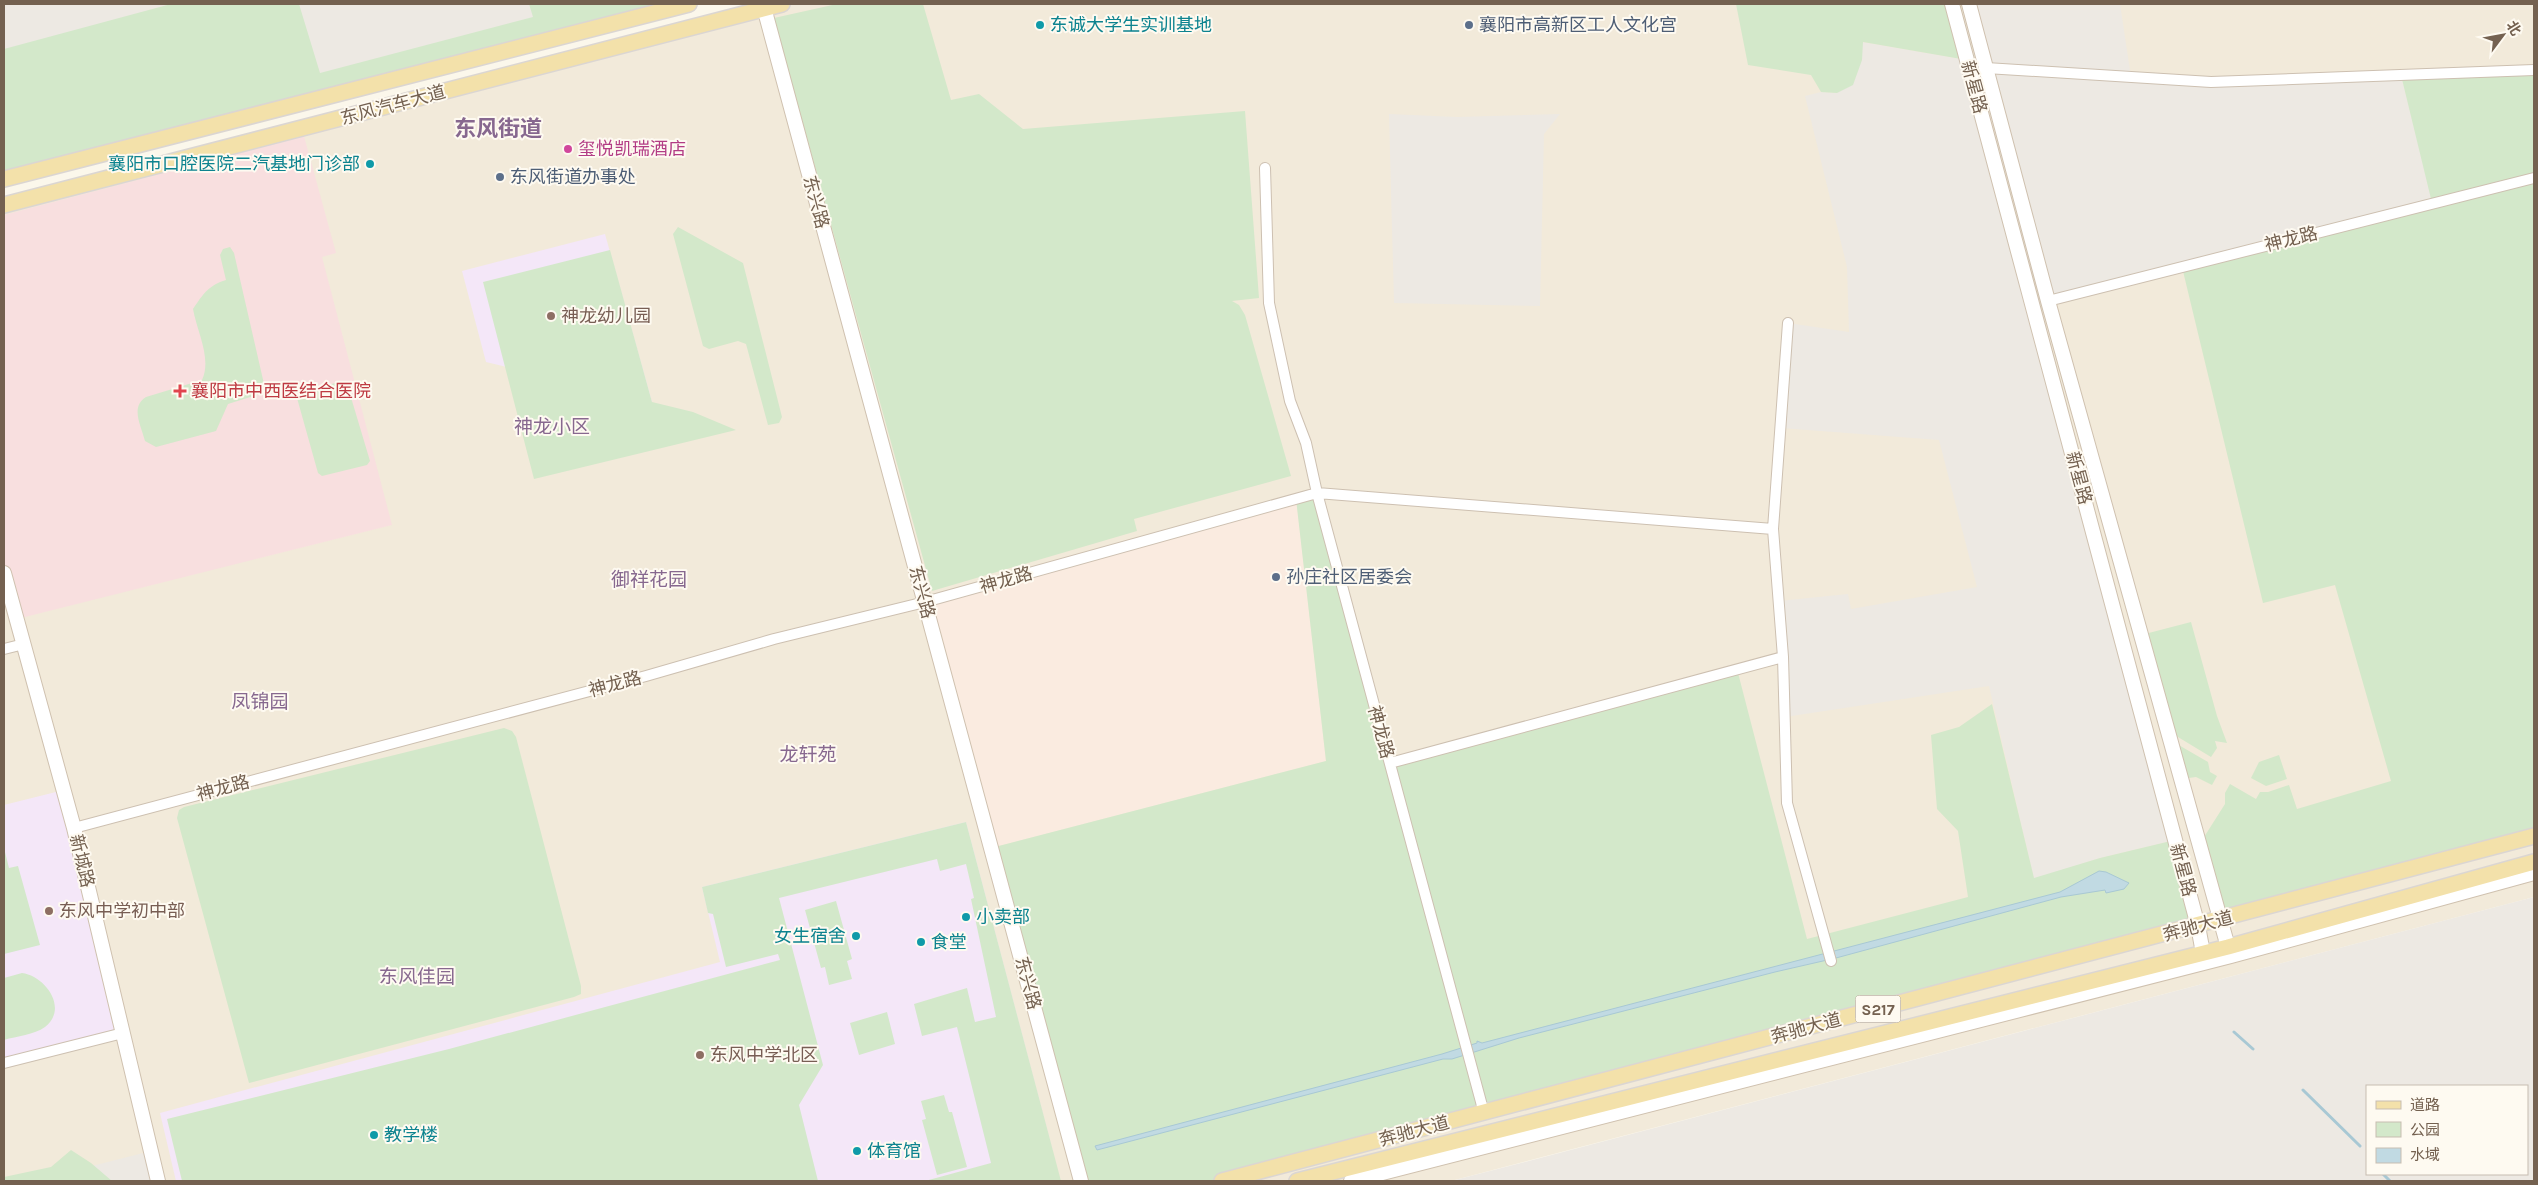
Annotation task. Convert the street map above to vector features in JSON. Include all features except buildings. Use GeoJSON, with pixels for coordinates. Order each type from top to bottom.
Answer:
{"type":"FeatureCollection","features":[{"type":"Feature","properties":{"kind":"main road","name":"东风汽车大道"},"geometry":{"type":"LineString","coordinates":[[4,179],[689,4]]}},
{"type":"Feature","properties":{"kind":"main road","name":"东风汽车大道"},"geometry":{"type":"LineString","coordinates":[[4,205],[763,6],[782,4]]}},
{"type":"Feature","properties":{"kind":"main road","name":"奔驰大道"},"geometry":{"type":"LineString","coordinates":[[1222,1181],[2198,926],[2534,836]]}},
{"type":"Feature","properties":{"kind":"main road","name":"奔驰大道"},"geometry":{"type":"LineString","coordinates":[[1298,1181],[2195,959],[2228,947],[2534,862]]}},
{"type":"Feature","properties":{"kind":"street","name":"新星路"},"geometry":{"type":"LineString","coordinates":[[1952,4],[2198,926],[2195,959]]}},
{"type":"Feature","properties":{"kind":"street","name":"新星路"},"geometry":{"type":"LineString","coordinates":[[1969,4],[2048,300],[2228,947]]}},
{"type":"Feature","properties":{"kind":"street","name":"东兴路"},"geometry":{"type":"LineString","coordinates":[[763,6],[1081,1181]]}},
{"type":"Feature","properties":{"kind":"street"},"geometry":{"type":"LineString","coordinates":[[1986,68],[2211,82],[2534,70]]}},
{"type":"Feature","properties":{"kind":"street"},"geometry":{"type":"LineString","coordinates":[[1265,168],[1269,303],[1290,401],[1306,443],[1317,493],[1773,529]]}},
{"type":"Feature","properties":{"kind":"street","name":"神龙路"},"geometry":{"type":"LineString","coordinates":[[2048,300],[2534,178]]}},
{"type":"Feature","properties":{"kind":"street"},"geometry":{"type":"LineString","coordinates":[[1788,323],[1773,529],[1783,657],[1787,803],[1831,962]]}},
{"type":"Feature","properties":{"kind":"street","name":"神龙路"},"geometry":{"type":"LineString","coordinates":[[74,828],[646,676],[774,639],[925,602],[1317,493],[1484,1113]]}},
{"type":"Feature","properties":{"kind":"street","name":"新城路"},"geometry":{"type":"LineString","coordinates":[[4,573],[74,828],[158,1181]]}},
{"type":"Feature","properties":{"kind":"street"},"geometry":{"type":"LineString","coordinates":[[4,648],[24,644]]}},
{"type":"Feature","properties":{"kind":"street"},"geometry":{"type":"LineString","coordinates":[[1390,764],[1783,657]]}},
{"type":"Feature","properties":{"kind":"street"},"geometry":{"type":"LineString","coordinates":[[1351,1181],[2195,959],[2534,873]]}},
{"type":"Feature","properties":{"kind":"street"},"geometry":{"type":"LineString","coordinates":[[4,1063],[123,1033]]}},
{"type":"Feature","properties":{"kind":"shaded area"},"geometry":{"type":"Polygon","coordinates":[[[4,4],[689,4],[4,179],[4,4]]]}},
{"type":"Feature","properties":{"kind":"shaded area"},"geometry":{"type":"Polygon","coordinates":[[[782,4],[2534,4],[2534,897],[1451,1181],[4,1181],[4,205],[782,4]]]}},
{"type":"Feature","properties":{"kind":"shaded area"},"geometry":{"type":"Polygon","coordinates":[[[1969,4],[2120,4],[2131,77],[2211,82],[2401,75],[2433,203],[2048,301],[1969,4]]]}},
{"type":"Feature","properties":{"kind":"shaded area"},"geometry":{"type":"Polygon","coordinates":[[[1862,42],[1967,60],[2175,840],[2100,858],[2034,879],[1989,686],[1785,717],[1779,601],[1848,594],[1851,609],[1977,587],[1939,440],[1781,428],[1788,323],[1849,332],[1847,267],[1805,96],[1821,92],[1837,93],[1862,60],[1862,42]]]}},
{"type":"Feature","properties":{"kind":"shaded area"},"geometry":{"type":"Polygon","coordinates":[[[1389,114],[1457,117],[1560,114],[1544,134],[1540,306],[1394,303],[1389,114]]]}},
{"type":"Feature","properties":{"kind":"shaded area","name":"襄阳市中西医结合医院"},"geometry":{"type":"Polygon","coordinates":[[[304,136],[336,253],[322,257],[392,525],[17,619],[4,573],[4,215],[304,136]]]}},
{"type":"Feature","properties":{"kind":"shaded area","name":"神龙幼儿园"},"geometry":{"type":"Polygon","coordinates":[[[605,234],[652,402],[486,362],[462,271],[605,234]]]}},
{"type":"Feature","properties":{"kind":"shaded area"},"geometry":{"type":"Polygon","coordinates":[[[1297,504],[1326,761],[991,848],[925,602],[1297,504]]]}},
{"type":"Feature","properties":{"kind":"shaded area","name":"东风中学初中部"},"geometry":{"type":"Polygon","coordinates":[[[64,790],[123,1033],[4,1063],[4,805],[64,790]]]}},
{"type":"Feature","properties":{"kind":"shaded area","name":"东风中学北区"},"geometry":{"type":"Polygon","coordinates":[[[966,822],[1053,1152],[947,1181],[176,1181],[160,1113],[720,962],[702,887],[966,822]]]}},
{"type":"Feature","properties":{"kind":"shaded area"},"geometry":{"type":"Polygon","coordinates":[[[2534,897],[2534,1181],[1451,1181],[2534,897]]]}},
{"type":"Feature","properties":{"kind":"shaded area"},"geometry":{"type":"Polygon","coordinates":[[[151,1151],[158,1181],[33,1181],[151,1151]]]}},
{"type":"Feature","properties":{"kind":"green space"},"geometry":{"type":"Polygon","coordinates":[[[171,4],[299,4],[320,73],[533,17],[529,4],[689,4],[4,179],[4,49],[171,4]]]}},
{"type":"Feature","properties":{"kind":"green space"},"geometry":{"type":"Polygon","coordinates":[[[837,4],[923,4],[951,100],[979,94],[1023,129],[1245,111],[1259,298],[1232,301],[1239,305],[1245,315],[1291,476],[1134,519],[1137,531],[932,591],[774,18],[837,4]]]}},
{"type":"Feature","properties":{"kind":"green space"},"geometry":{"type":"Polygon","coordinates":[[[1736,4],[1952,4],[1967,60],[1863,42],[1862,60],[1853,85],[1837,93],[1821,92],[1811,75],[1748,65],[1736,4]]]}},
{"type":"Feature","properties":{"kind":"green space"},"geometry":{"type":"Polygon","coordinates":[[[2534,70],[2534,836],[2220,920],[2199,845],[2225,804],[2225,793],[2230,784],[2256,799],[2260,792],[2268,792],[2289,785],[2297,809],[2391,781],[2335,585],[2263,603],[2182,267],[2432,203],[2401,75],[2534,70]]]}},
{"type":"Feature","properties":{"kind":"green space"},"geometry":{"type":"Polygon","coordinates":[[[678,227],[743,263],[782,417],[779,423],[768,425],[746,344],[738,341],[709,349],[703,346],[673,234],[678,227]]]}},
{"type":"Feature","properties":{"kind":"green space"},"geometry":{"type":"Polygon","coordinates":[[[230,247],[234,253],[264,384],[260,394],[228,404],[216,431],[156,447],[145,441],[138,417],[139,406],[146,397],[202,380],[205,372],[205,354],[193,309],[207,291],[226,280],[220,255],[223,249],[230,247]]]}},
{"type":"Feature","properties":{"kind":"green space"},"geometry":{"type":"Polygon","coordinates":[[[610,250],[652,402],[693,412],[736,430],[534,479],[483,282],[610,250]]]}},
{"type":"Feature","properties":{"kind":"green space"},"geometry":{"type":"Polygon","coordinates":[[[342,381],[347,384],[370,461],[367,465],[322,476],[318,473],[297,398],[301,393],[342,381]]]}},
{"type":"Feature","properties":{"kind":"green space"},"geometry":{"type":"Polygon","coordinates":[[[1317,493],[1390,763],[1737,669],[1807,939],[1968,897],[1958,831],[1937,809],[1931,735],[1959,727],[1992,704],[2034,878],[2100,858],[2175,840],[2198,926],[1222,1181],[1081,1181],[991,848],[1326,761],[1296,499],[1317,493]]]}},
{"type":"Feature","properties":{"kind":"green space"},"geometry":{"type":"Polygon","coordinates":[[[2191,622],[2217,716],[2227,743],[2215,741],[2217,748],[2211,757],[2168,731],[2141,635],[2191,622]]]}},
{"type":"Feature","properties":{"kind":"green space"},"geometry":{"type":"Polygon","coordinates":[[[504,728],[512,731],[516,737],[581,986],[581,994],[249,1083],[177,818],[179,810],[184,807],[504,728]]]}},
{"type":"Feature","properties":{"kind":"green space"},"geometry":{"type":"Polygon","coordinates":[[[2170,740],[2208,762],[2210,772],[2217,776],[2212,785],[2196,777],[2181,779],[2170,740]]]}},
{"type":"Feature","properties":{"kind":"green space"},"geometry":{"type":"Polygon","coordinates":[[[2279,755],[2287,779],[2266,786],[2251,778],[2259,762],[2279,755]]]}},
{"type":"Feature","properties":{"kind":"green space","name":"东风中学北区"},"geometry":{"type":"Polygon","coordinates":[[[966,822],[1061,1181],[925,1181],[991,1163],[957,1027],[922,1036],[914,1004],[967,988],[975,1022],[996,1017],[971,899],[974,898],[966,864],[940,871],[937,859],[779,898],[823,1065],[799,1105],[818,1181],[182,1181],[167,1119],[449,1049],[780,960],[778,954],[726,967],[713,914],[708,913],[702,887],[966,822]]]}},
{"type":"Feature","properties":{"kind":"green space"},"geometry":{"type":"Polygon","coordinates":[[[4,848],[9,868],[18,866],[40,945],[4,954],[4,848]]]}},
{"type":"Feature","properties":{"kind":"green space"},"geometry":{"type":"Polygon","coordinates":[[[836,901],[852,959],[847,961],[852,979],[829,985],[825,967],[821,968],[805,910],[836,901]]]}},
{"type":"Feature","properties":{"kind":"green space"},"geometry":{"type":"Polygon","coordinates":[[[22,973],[31,975],[46,986],[54,1002],[55,1011],[52,1019],[41,1030],[4,1040],[4,978],[22,973]]]}},
{"type":"Feature","properties":{"kind":"green space"},"geometry":{"type":"Polygon","coordinates":[[[887,1012],[895,1044],[859,1055],[850,1023],[887,1012]]]}},
{"type":"Feature","properties":{"kind":"green space"},"geometry":{"type":"Polygon","coordinates":[[[944,1095],[949,1112],[952,1112],[967,1167],[937,1175],[922,1120],[926,1119],[921,1101],[944,1095]]]}},
{"type":"Feature","properties":{"kind":"green space"},"geometry":{"type":"Polygon","coordinates":[[[71,1150],[91,1163],[112,1181],[4,1181],[4,1177],[51,1167],[71,1150]]]}},
{"type":"Feature","properties":{"kind":"water"},"geometry":{"type":"Polygon","coordinates":[[[2099,871],[2106,872],[2129,883],[2124,889],[2106,893],[2105,890],[2061,897],[1836,958],[1519,1038],[1452,1059],[1443,1059],[1097,1150],[1095,1146],[1442,1054],[1477,1043],[1477,1041],[1482,1043],[2060,892],[2099,871]]]}},
{"type":"Feature","properties":{"kind":"waterway"},"geometry":{"type":"LineString","coordinates":[[2234,1032],[2253,1049]]}},
{"type":"Feature","properties":{"kind":"waterway"},"geometry":{"type":"LineString","coordinates":[[2303,1090],[2360,1146]]}},
{"type":"Feature","properties":{"kind":"waterway"},"geometry":{"type":"LineString","coordinates":[[2384,1175],[2390,1181]]}},
{"type":"Feature","properties":{"kind":"place","name":"东诚大学生实训基地"},"geometry":{"type":"Point","coordinates":[1040,25]}},
{"type":"Feature","properties":{"kind":"place","name":"襄阳市高新区工人文化宫"},"geometry":{"type":"Point","coordinates":[1469,25]}},
{"type":"Feature","properties":{"kind":"place","name":"玺悦凯瑞酒店"},"geometry":{"type":"Point","coordinates":[568,149]}},
{"type":"Feature","properties":{"kind":"place","name":"襄阳市口腔医院二汽基地门诊部"},"geometry":{"type":"Point","coordinates":[370,164]}},
{"type":"Feature","properties":{"kind":"place","name":"东风街道办事处"},"geometry":{"type":"Point","coordinates":[500,177]}},
{"type":"Feature","properties":{"kind":"place","name":"神龙幼儿园"},"geometry":{"type":"Point","coordinates":[551,316]}},
{"type":"Feature","properties":{"kind":"place","name":"襄阳市中西医结合医院"},"geometry":{"type":"Point","coordinates":[180,391]}},
{"type":"Feature","properties":{"kind":"place","name":"孙庄社区居委会"},"geometry":{"type":"Point","coordinates":[1276,577]}},
{"type":"Feature","properties":{"kind":"place","name":"东风中学初中部"},"geometry":{"type":"Point","coordinates":[49,911]}},
{"type":"Feature","properties":{"kind":"place","name":"小卖部"},"geometry":{"type":"Point","coordinates":[966,917]}},
{"type":"Feature","properties":{"kind":"place","name":"女生宿舍"},"geometry":{"type":"Point","coordinates":[856,936]}},
{"type":"Feature","properties":{"kind":"place","name":"食堂"},"geometry":{"type":"Point","coordinates":[921,942]}},
{"type":"Feature","properties":{"kind":"place","name":"东风中学北区"},"geometry":{"type":"Point","coordinates":[700,1055]}},
{"type":"Feature","properties":{"kind":"place","name":"教学楼"},"geometry":{"type":"Point","coordinates":[374,1135]}},
{"type":"Feature","properties":{"kind":"place","name":"体育馆"},"geometry":{"type":"Point","coordinates":[857,1151]}},
{"type":"Feature","properties":{"kind":"district","name":"东风街道"},"geometry":{"type":"Point","coordinates":[498,128]}},
{"type":"Feature","properties":{"kind":"district","name":"神龙小区"},"geometry":{"type":"Point","coordinates":[552,426]}},
{"type":"Feature","properties":{"kind":"district","name":"御祥花园"},"geometry":{"type":"Point","coordinates":[649,579]}},
{"type":"Feature","properties":{"kind":"district","name":"凤锦园"},"geometry":{"type":"Point","coordinates":[260,701]}},
{"type":"Feature","properties":{"kind":"district","name":"龙轩苑"},"geometry":{"type":"Point","coordinates":[808,754]}},
{"type":"Feature","properties":{"kind":"district","name":"东风佳园"},"geometry":{"type":"Point","coordinates":[417,976]}}]}
